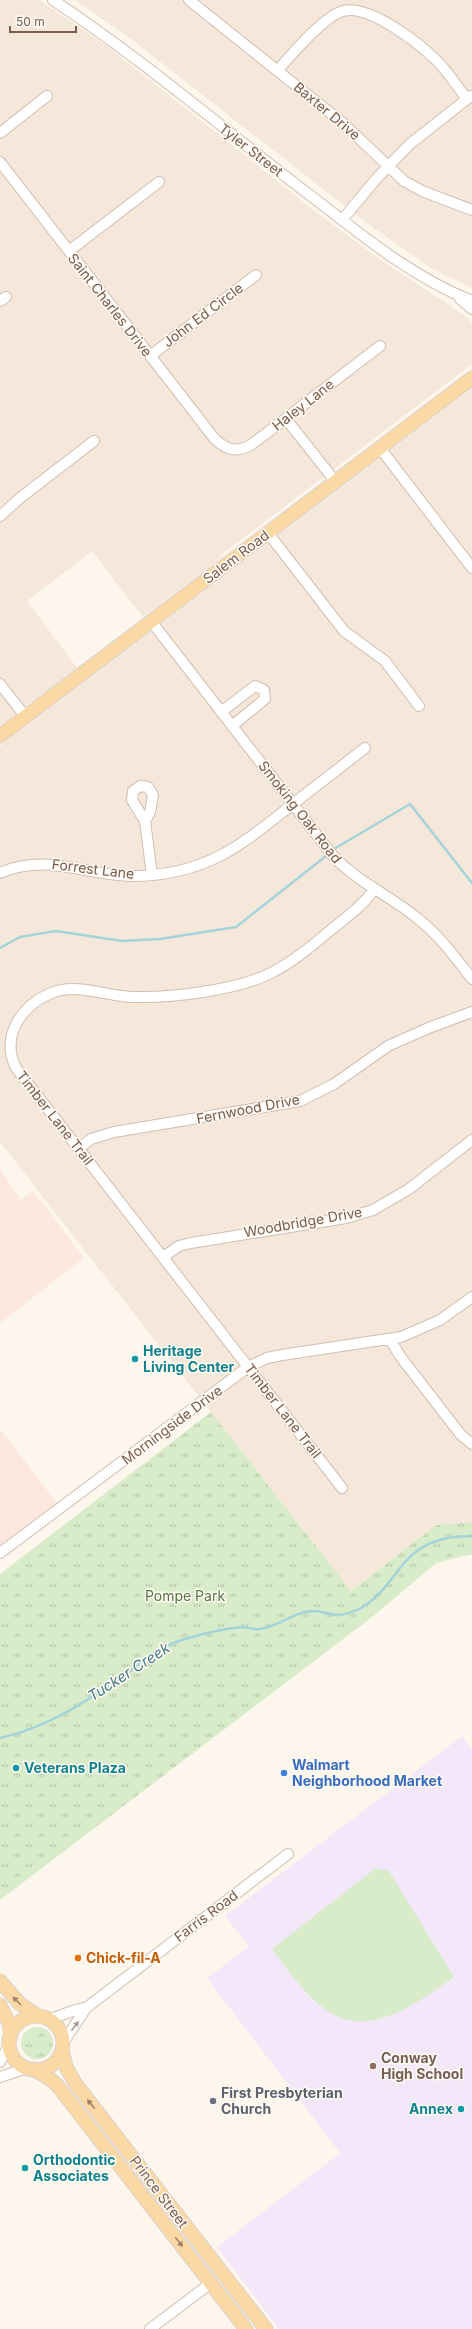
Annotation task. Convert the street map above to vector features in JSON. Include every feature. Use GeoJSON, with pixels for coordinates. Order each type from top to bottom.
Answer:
{"type":"FeatureCollection","features":[{"type":"Feature","properties":{"kind":"main road","name":"Salem Road"},"geometry":{"type":"LineString","coordinates":[[0,736],[472,378]]}},
{"type":"Feature","properties":{"kind":"main road"},"geometry":{"type":"LineString","coordinates":[[0,1981],[20,2004],[60,2030],[62,2046],[53,2064],[43,2069],[30,2068],[14,2057],[6,2016],[0,2006]]}},
{"type":"Feature","properties":{"kind":"main road"},"geometry":{"type":"LineString","coordinates":[[10,2040],[20,2021],[30,2017],[42,2017]]}},
{"type":"Feature","properties":{"kind":"main road","name":"Prince Street"},"geometry":{"type":"LineString","coordinates":[[62,2046],[66,2066],[72,2080],[266,2329]]}},
{"type":"Feature","properties":{"kind":"main road","name":"Prince Street"},"geometry":{"type":"LineString","coordinates":[[30,2068],[50,2079],[57,2085],[246,2329]]}},
{"type":"Feature","properties":{"kind":"main road"},"geometry":{"type":"LineString","coordinates":[[112,2156],[123,2159],[168,2216],[178,2224],[185,2226]]}},
{"type":"Feature","properties":{"kind":"main road"},"geometry":{"type":"LineString","coordinates":[[211,2284],[224,2288],[252,2322],[266,2329]]}},
{"type":"Feature","properties":{"kind":"street","name":"Tyler Street"},"geometry":{"type":"LineString","coordinates":[[54,0],[130,54],[386,253],[453,294],[472,309]]}},
{"type":"Feature","properties":{"kind":"street","name":"Baxter Drive"},"geometry":{"type":"LineString","coordinates":[[189,0],[344,124],[404,181],[422,191],[472,210]]}},
{"type":"Feature","properties":{"kind":"street"},"geometry":{"type":"LineString","coordinates":[[278,70],[293,51],[327,22],[342,11],[355,10],[370,14],[416,42],[438,61],[470,97],[410,144],[342,220]]}},
{"type":"Feature","properties":{"kind":"street"},"geometry":{"type":"LineString","coordinates":[[0,133],[47,96]]}},
{"type":"Feature","properties":{"kind":"street","name":"Saint Charles Drive"},"geometry":{"type":"LineString","coordinates":[[0,162],[222,447]]}},
{"type":"Feature","properties":{"kind":"street"},"geometry":{"type":"LineString","coordinates":[[69,251],[159,182]]}},
{"type":"Feature","properties":{"kind":"street","name":"John Ed Circle"},"geometry":{"type":"LineString","coordinates":[[150,356],[256,275]]}},
{"type":"Feature","properties":{"kind":"street","name":"Tyler Street"},"geometry":{"type":"LineString","coordinates":[[453,294],[472,301]]}},
{"type":"Feature","properties":{"kind":"street","name":"Haley Lane"},"geometry":{"type":"LineString","coordinates":[[222,447],[236,451],[244,449],[286,419],[380,346]]}},
{"type":"Feature","properties":{"kind":"street"},"geometry":{"type":"LineString","coordinates":[[286,419],[335,482]]}},
{"type":"Feature","properties":{"kind":"street"},"geometry":{"type":"LineString","coordinates":[[0,516],[20,498],[94,441]]}},
{"type":"Feature","properties":{"kind":"street"},"geometry":{"type":"LineString","coordinates":[[380,448],[472,568]]}},
{"type":"Feature","properties":{"kind":"street"},"geometry":{"type":"LineString","coordinates":[[268,533],[344,631],[385,661],[419,706]]}},
{"type":"Feature","properties":{"kind":"street","name":"Smoking Oak Road"},"geometry":{"type":"LineString","coordinates":[[151,622],[337,861],[374,890],[416,916],[428,927],[472,979]]}},
{"type":"Feature","properties":{"kind":"street"},"geometry":{"type":"LineString","coordinates":[[0,684],[25,716]]}},
{"type":"Feature","properties":{"kind":"street"},"geometry":{"type":"LineString","coordinates":[[221,712],[256,686],[264,690],[265,699],[232,726]]}},
{"type":"Feature","properties":{"kind":"street","name":"Forrest Lane"},"geometry":{"type":"LineString","coordinates":[[0,873],[22,865],[42,863],[122,875],[152,875],[177,872],[220,857],[243,843],[365,748]]}},
{"type":"Feature","properties":{"kind":"street"},"geometry":{"type":"LineString","coordinates":[[145,821],[152,875]]}},
{"type":"Feature","properties":{"kind":"street","name":"Timber Lane Trail"},"geometry":{"type":"LineString","coordinates":[[342,1488],[16,1068],[9,1057],[7,1043],[9,1030],[24,1012],[39,1000],[61,990],[79,990],[118,996],[147,997],[243,984],[269,974],[303,952],[364,903],[374,890]]}},
{"type":"Feature","properties":{"kind":"street","name":"Fernwood Drive"},"geometry":{"type":"LineString","coordinates":[[79,1148],[91,1140],[114,1132],[300,1101],[334,1084],[388,1046],[426,1029],[472,1012]]}},
{"type":"Feature","properties":{"kind":"street","name":"Woodbridge Drive"},"geometry":{"type":"LineString","coordinates":[[163,1257],[179,1246],[191,1242],[340,1219],[373,1210],[409,1189],[472,1140]]}},
{"type":"Feature","properties":{"kind":"street","name":"Morningside Drive"},"geometry":{"type":"LineString","coordinates":[[0,1553],[248,1367],[267,1358],[390,1339],[414,1332],[440,1320],[472,1298]]}},
{"type":"Feature","properties":{"kind":"street"},"geometry":{"type":"LineString","coordinates":[[390,1339],[400,1356],[461,1435],[472,1444]]}},
{"type":"Feature","properties":{"kind":"street","name":"Farris Road"},"geometry":{"type":"LineString","coordinates":[[62,2046],[86,2008],[288,1854]]}},
{"type":"Feature","properties":{"kind":"street","name":"Farris Road"},"geometry":{"type":"LineString","coordinates":[[42,2017],[60,2017],[79,2008],[86,2008]]}},
{"type":"Feature","properties":{"kind":"street"},"geometry":{"type":"LineString","coordinates":[[0,2062],[10,2040]]}},
{"type":"Feature","properties":{"kind":"street"},"geometry":{"type":"LineString","coordinates":[[0,2077],[30,2068]]}},
{"type":"Feature","properties":{"kind":"street"},"geometry":{"type":"LineString","coordinates":[[150,2329],[211,2284]]}},
{"type":"Feature","properties":{"kind":"shaded area"},"geometry":{"type":"Polygon","coordinates":[[[0,0],[39,0],[54,10],[104,44],[320,215],[378,258],[467,317],[472,323],[472,364],[221,555],[218,561],[143,617],[92,551],[27,601],[77,668],[0,726],[0,0]]]}},
{"type":"Feature","properties":{"kind":"shaded area"},"geometry":{"type":"Polygon","coordinates":[[[75,0],[182,0],[213,24],[197,0],[472,0],[472,288],[431,268],[364,221],[131,39],[75,0]]]}},
{"type":"Feature","properties":{"kind":"shaded area"},"geometry":{"type":"Polygon","coordinates":[[[472,388],[472,1522],[436,1525],[351,1591],[0,1142],[0,746],[472,388]]]}},
{"type":"Feature","properties":{"kind":"shaded area"},"geometry":{"type":"Polygon","coordinates":[[[0,1169],[21,1200],[33,1191],[84,1258],[0,1323],[0,1169]]]}},
{"type":"Feature","properties":{"kind":"shaded area"},"geometry":{"type":"Polygon","coordinates":[[[0,1429],[57,1503],[0,1545],[0,1429]]]}},
{"type":"Feature","properties":{"kind":"shaded area","name":"Conway High School"},"geometry":{"type":"Polygon","coordinates":[[[462,1736],[472,1750],[472,2329],[279,2329],[217,2247],[340,2153],[207,1978],[249,1947],[225,1916],[462,1736]]]}},
{"type":"Feature","properties":{"kind":"green space","name":"Pompe Park"},"geometry":{"type":"Polygon","coordinates":[[[211,1412],[351,1591],[436,1525],[472,1522],[472,1554],[436,1563],[372,1617],[0,1900],[0,1574],[211,1412]]]}},
{"type":"Feature","properties":{"kind":"green space"},"geometry":{"type":"Polygon","coordinates":[[[376,1868],[389,1871],[454,1977],[411,2006],[394,2014],[378,2019],[361,2021],[345,2019],[329,2012],[313,1999],[298,1983],[272,1949],[376,1868]]]}},
{"type":"Feature","properties":{"kind":"green space"},"geometry":{"type":"Polygon","coordinates":[[[34,2027],[40,2027],[50,2034],[53,2043],[52,2049],[46,2056],[40,2059],[34,2059],[24,2052],[21,2046],[21,2040],[28,2030],[34,2027]]]}},
{"type":"Feature","properties":{"kind":"waterway"},"geometry":{"type":"LineString","coordinates":[[334,849],[410,804],[472,883]]}},
{"type":"Feature","properties":{"kind":"waterway"},"geometry":{"type":"LineString","coordinates":[[0,948],[20,937],[56,931],[122,941],[160,939],[236,927],[326,856]]}},
{"type":"Feature","properties":{"kind":"waterway","name":"Tucker Creek"},"geometry":{"type":"LineString","coordinates":[[0,1738],[34,1728],[66,1712],[111,1684],[153,1654],[179,1641],[206,1633],[234,1628],[267,1628],[293,1616],[307,1612],[317,1611],[338,1615],[346,1614],[359,1609],[376,1597],[405,1562],[421,1548],[439,1540],[460,1536],[472,1536]]}},
{"type":"Feature","properties":{"kind":"place","name":"Heritage Living Center"},"geometry":{"type":"Point","coordinates":[135,1359]}},
{"type":"Feature","properties":{"kind":"place","name":"Veterans Plaza"},"geometry":{"type":"Point","coordinates":[16,1768]}},
{"type":"Feature","properties":{"kind":"place","name":"Walmart Neighborhood Market"},"geometry":{"type":"Point","coordinates":[284,1773]}},
{"type":"Feature","properties":{"kind":"place","name":"Chick-fil-A"},"geometry":{"type":"Point","coordinates":[78,1958]}},
{"type":"Feature","properties":{"kind":"place","name":"Conway High School"},"geometry":{"type":"Point","coordinates":[373,2066]}},
{"type":"Feature","properties":{"kind":"place","name":"First Presbyterian Church"},"geometry":{"type":"Point","coordinates":[213,2101]}},
{"type":"Feature","properties":{"kind":"place","name":"Annex"},"geometry":{"type":"Point","coordinates":[461,2109]}},
{"type":"Feature","properties":{"kind":"place","name":"Orthodontic Associates"},"geometry":{"type":"Point","coordinates":[25,2168]}}]}
